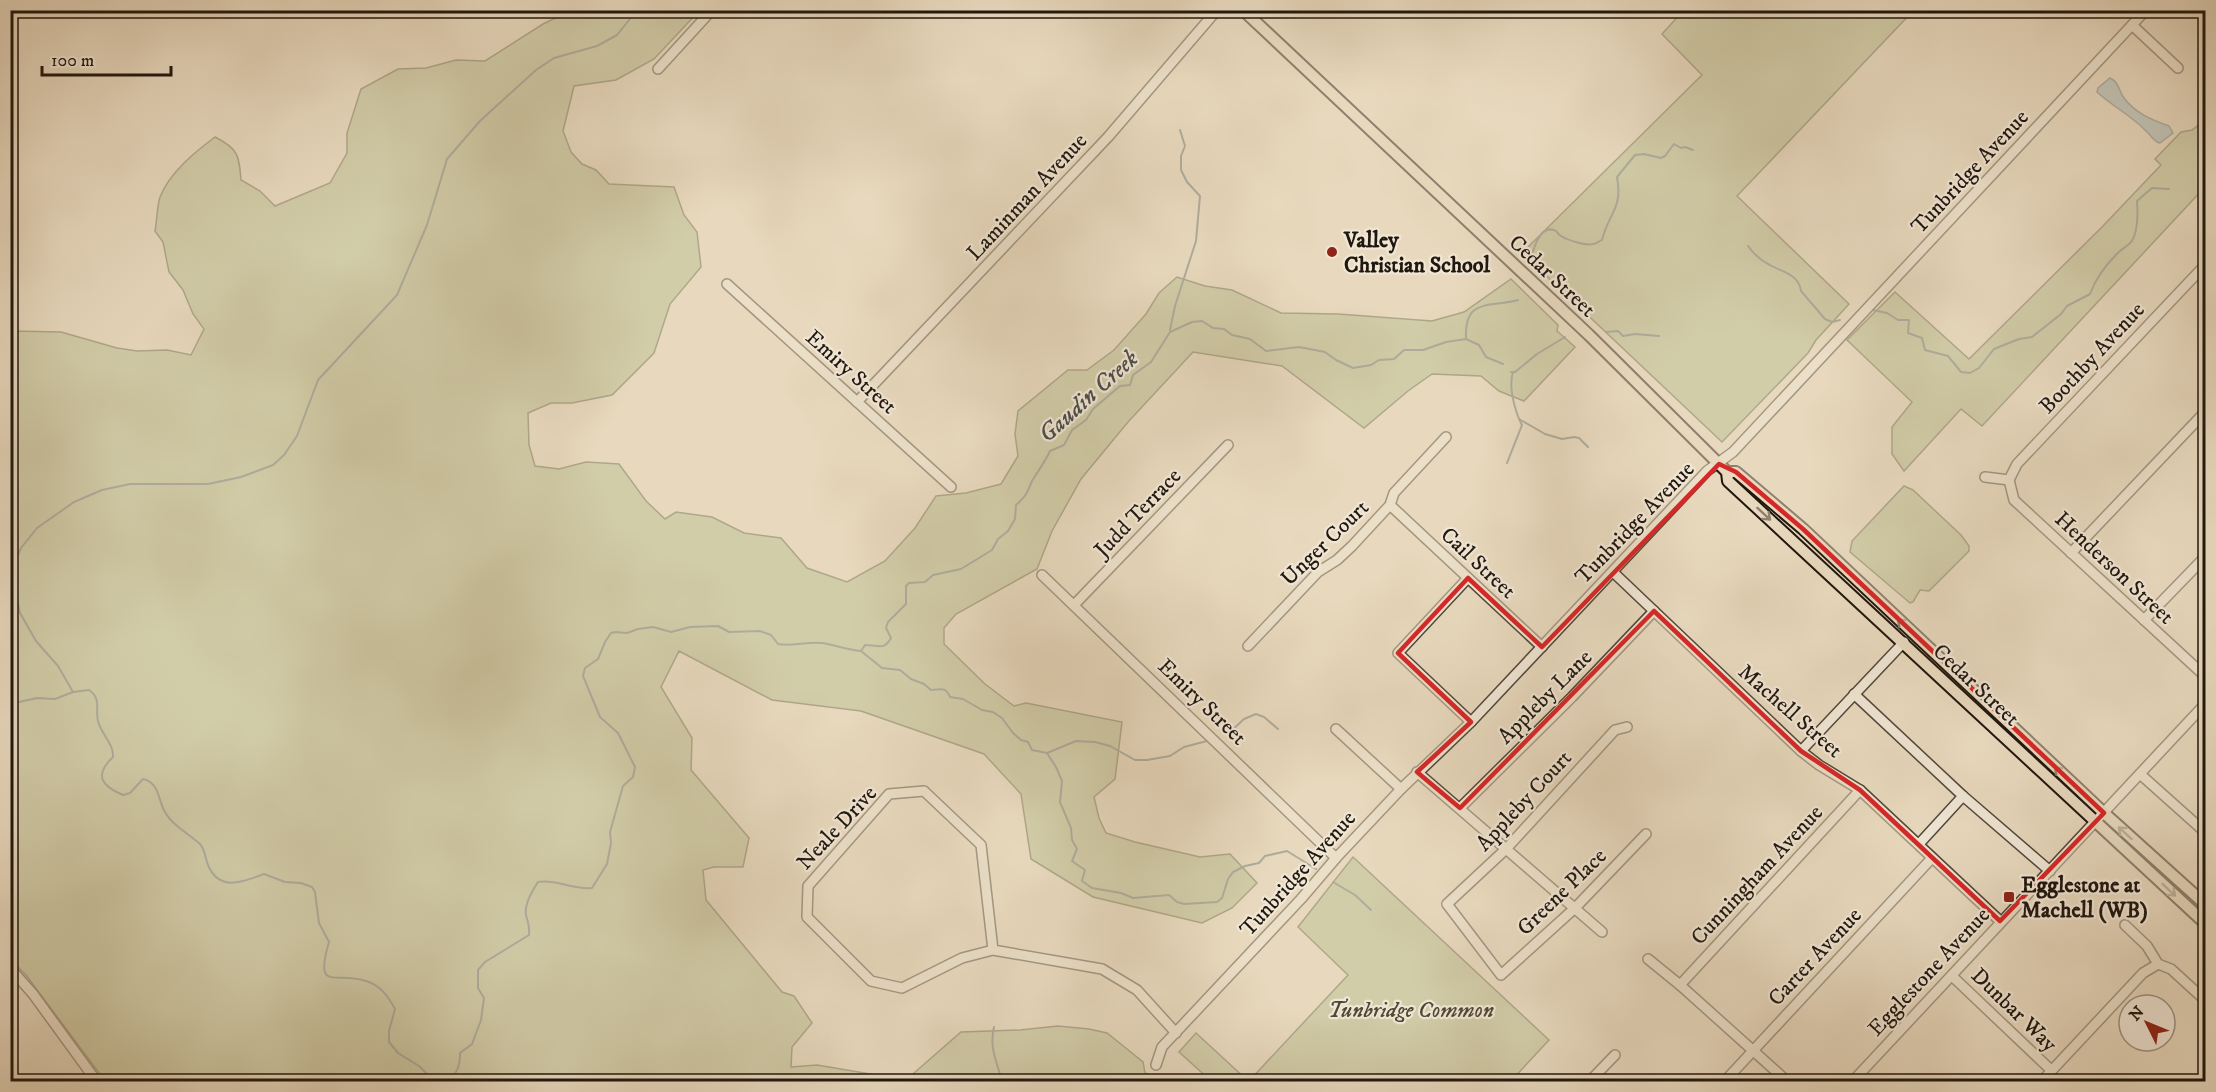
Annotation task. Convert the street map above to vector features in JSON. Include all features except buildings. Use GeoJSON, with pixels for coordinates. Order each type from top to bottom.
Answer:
{"type":"FeatureCollection","features":[{"type":"Feature","properties":{"kind":"main road","name":"Cedar Street"},"geometry":{"type":"LineString","coordinates":[[1243,10],[1589,335],[1723,468],[1728,481],[2100,817],[2205,905]]}},
{"type":"Feature","properties":{"kind":"main road","name":"Cedar Street"},"geometry":{"type":"LineString","coordinates":[[1723,468],[1737,472],[1803,529],[2100,817],[2205,924]]}},
{"type":"Feature","properties":{"kind":"street"},"geometry":{"type":"LineString","coordinates":[[658,69],[712,10]]}},
{"type":"Feature","properties":{"kind":"street","name":"Laminman Avenue"},"geometry":{"type":"LineString","coordinates":[[857,402],[1108,137],[1216,10]]}},
{"type":"Feature","properties":{"kind":"street","name":"Tunbridge Avenue"},"geometry":{"type":"LineString","coordinates":[[1156,1065],[1162,1047],[1301,900],[1336,858],[1417,772],[1471,722],[1707,471],[1723,468],[1733,452],[2146,10]]}},
{"type":"Feature","properties":{"kind":"street"},"geometry":{"type":"LineString","coordinates":[[2132,25],[2178,68]]}},
{"type":"Feature","properties":{"kind":"street","name":"Boothby Avenue"},"geometry":{"type":"LineString","coordinates":[[2009,480],[2017,464],[2205,264]]}},
{"type":"Feature","properties":{"kind":"street","name":"Emiry Street"},"geometry":{"type":"LineString","coordinates":[[727,284],[951,487]]}},
{"type":"Feature","properties":{"kind":"street"},"geometry":{"type":"LineString","coordinates":[[2071,553],[2205,411]]}},
{"type":"Feature","properties":{"kind":"street","name":"Unger Court"},"geometry":{"type":"LineString","coordinates":[[1248,646],[1318,572],[1353,546],[1390,505],[1394,494],[1446,437]]}},
{"type":"Feature","properties":{"kind":"street","name":"Judd Terrace"},"geometry":{"type":"LineString","coordinates":[[1074,605],[1228,445]]}},
{"type":"Feature","properties":{"kind":"street"},"geometry":{"type":"LineString","coordinates":[[1985,477],[2009,480]]}},
{"type":"Feature","properties":{"kind":"street","name":"Henderson Street"},"geometry":{"type":"LineString","coordinates":[[2009,480],[2014,500],[2205,677]]}},
{"type":"Feature","properties":{"kind":"street","name":"Cail Street"},"geometry":{"type":"LineString","coordinates":[[1390,505],[1542,647]]}},
{"type":"Feature","properties":{"kind":"street"},"geometry":{"type":"LineString","coordinates":[[2144,620],[2205,556]]}},
{"type":"Feature","properties":{"kind":"street","name":"Machell Street"},"geometry":{"type":"LineString","coordinates":[[1613,572],[1801,751],[1860,790],[2000,921]]}},
{"type":"Feature","properties":{"kind":"street","name":"Emiry Street"},"geometry":{"type":"LineString","coordinates":[[1042,575],[1336,858]]}},
{"type":"Feature","properties":{"kind":"street"},"geometry":{"type":"LineString","coordinates":[[1468,578],[1398,653],[1471,722]]}},
{"type":"Feature","properties":{"kind":"street","name":"Appleby Lane"},"geometry":{"type":"LineString","coordinates":[[1460,808],[1572,697],[1654,611]]}},
{"type":"Feature","properties":{"kind":"street"},"geometry":{"type":"LineString","coordinates":[[1801,751],[1904,642]]}},
{"type":"Feature","properties":{"kind":"street"},"geometry":{"type":"LineString","coordinates":[[1854,694],[1963,796],[2050,871]]}},
{"type":"Feature","properties":{"kind":"street","name":"Egglestone Avenue"},"geometry":{"type":"LineString","coordinates":[[1852,1082],[2205,704]]}},
{"type":"Feature","properties":{"kind":"street","name":"Appleby Court"},"geometry":{"type":"LineString","coordinates":[[1501,975],[1447,904],[1506,849],[1615,730],[1628,727]]}},
{"type":"Feature","properties":{"kind":"street"},"geometry":{"type":"LineString","coordinates":[[1336,729],[1401,789]]}},
{"type":"Feature","properties":{"kind":"street"},"geometry":{"type":"LineString","coordinates":[[1417,772],[1602,932]]}},
{"type":"Feature","properties":{"kind":"street"},"geometry":{"type":"LineString","coordinates":[[2140,774],[2205,833]]}},
{"type":"Feature","properties":{"kind":"street","name":"Cunningham Avenue"},"geometry":{"type":"LineString","coordinates":[[1680,985],[1860,790]]}},
{"type":"Feature","properties":{"kind":"street","name":"Neale Drive"},"geometry":{"type":"LineString","coordinates":[[993,950],[981,845],[924,791],[889,794],[808,886],[807,917],[871,981],[902,988],[962,958],[993,950],[1102,969],[1137,990],[1176,1033]]}},
{"type":"Feature","properties":{"kind":"street"},"geometry":{"type":"LineString","coordinates":[[1919,844],[1963,796]]}},
{"type":"Feature","properties":{"kind":"street","name":"Greene Place"},"geometry":{"type":"LineString","coordinates":[[1501,975],[1575,908],[1646,834]]}},
{"type":"Feature","properties":{"kind":"street","name":"Carter Avenue"},"geometry":{"type":"LineString","coordinates":[[1724,1082],[1932,858]]}},
{"type":"Feature","properties":{"kind":"street"},"geometry":{"type":"LineString","coordinates":[[2125,925],[2147,946],[2158,964],[2172,969],[2205,1001]]}},
{"type":"Feature","properties":{"kind":"street"},"geometry":{"type":"LineString","coordinates":[[1647,959],[1680,985],[1788,1082]]}},
{"type":"Feature","properties":{"kind":"street"},"geometry":{"type":"LineString","coordinates":[[2041,1082],[2143,973],[2158,964]]}},
{"type":"Feature","properties":{"kind":"street"},"geometry":{"type":"LineString","coordinates":[[10,968],[33,994],[98,1082]]}},
{"type":"Feature","properties":{"kind":"street","name":"Dunbar Way"},"geometry":{"type":"LineString","coordinates":[[1952,976],[2051,1070]]}},
{"type":"Feature","properties":{"kind":"street"},"geometry":{"type":"LineString","coordinates":[[1589,1082],[1615,1056]]}},
{"type":"Feature","properties":{"kind":"highlighted area"},"geometry":{"type":"Polygon","coordinates":[[[1719,464],[1736,472],[1803,529],[2104,813],[2000,921],[1860,790],[1801,751],[1654,611],[1460,808],[1417,772],[1471,722],[1398,653],[1468,578],[1542,647],[1719,464]]]}},
{"type":"Feature","properties":{"kind":"green space"},"geometry":{"type":"Polygon","coordinates":[[[570,11],[699,11],[654,59],[616,80],[574,86],[563,131],[571,152],[582,164],[596,170],[609,184],[674,187],[684,215],[697,232],[701,267],[670,304],[654,353],[612,395],[572,403],[551,403],[528,413],[529,445],[535,466],[559,469],[586,462],[619,464],[646,501],[665,519],[676,512],[712,517],[744,533],[781,538],[807,568],[847,582],[885,561],[915,528],[936,496],[966,493],[1001,484],[1018,456],[1015,434],[1018,411],[1068,370],[1087,370],[1114,350],[1146,314],[1159,293],[1177,277],[1205,286],[1232,290],[1281,313],[1338,314],[1432,321],[1464,312],[1511,279],[1558,325],[1557,331],[1575,347],[1524,401],[1499,391],[1481,376],[1432,374],[1364,428],[1282,366],[1193,352],[1128,422],[1081,479],[1052,531],[1037,569],[956,614],[944,628],[944,644],[985,684],[1014,706],[1026,703],[1122,722],[1115,779],[1094,797],[1099,818],[1106,833],[1200,857],[1230,854],[1257,883],[1232,908],[1202,923],[1093,897],[1031,859],[1021,794],[984,754],[861,711],[772,700],[679,651],[661,687],[692,738],[691,770],[749,838],[743,867],[714,867],[703,870],[706,900],[782,992],[794,996],[812,1023],[792,1047],[791,1067],[817,1065],[906,1080],[961,1032],[1058,1026],[1107,1033],[1143,1062],[1145,1073],[1159,1078],[1159,1081],[105,1081],[26,975],[11,960],[11,331],[61,332],[117,348],[137,351],[167,350],[191,355],[204,329],[193,314],[183,290],[169,272],[163,242],[155,231],[159,201],[164,188],[184,163],[215,137],[229,145],[236,154],[241,180],[260,191],[275,206],[330,183],[347,153],[347,133],[361,89],[398,69],[426,68],[456,60],[485,61],[543,24],[570,11]]]}},
{"type":"Feature","properties":{"kind":"green space"},"geometry":{"type":"Polygon","coordinates":[[[1683,11],[1913,11],[1737,196],[1849,304],[1816,340],[1808,353],[1722,442],[1522,253],[1702,75],[1662,34],[1683,11]]]}},
{"type":"Feature","properties":{"kind":"green space"},"geometry":{"type":"Polygon","coordinates":[[[2205,120],[2205,187],[1982,426],[1961,409],[1904,471],[1892,454],[1892,427],[1912,402],[1847,340],[1895,292],[1969,359],[2161,165],[2155,159],[2181,132],[2192,130],[2205,120]]]}},
{"type":"Feature","properties":{"kind":"green space"},"geometry":{"type":"Polygon","coordinates":[[[1904,486],[1913,490],[1961,535],[1969,546],[1969,551],[1929,591],[1920,590],[1910,603],[1850,552],[1852,541],[1904,486]]]}},
{"type":"Feature","properties":{"kind":"green space","name":"Tunbridge Common"},"geometry":{"type":"Polygon","coordinates":[[[1353,857],[1549,1040],[1511,1081],[1249,1081],[1348,975],[1298,927],[1353,857]]]}},
{"type":"Feature","properties":{"kind":"green space"},"geometry":{"type":"Polygon","coordinates":[[[1196,1033],[1248,1081],[1211,1081],[1179,1052],[1196,1033]]]}},
{"type":"Feature","properties":{"kind":"water"},"geometry":{"type":"Polygon","coordinates":[[[2110,78],[2116,82],[2124,98],[2133,108],[2169,126],[2173,133],[2160,143],[2154,140],[2135,121],[2097,92],[2098,88],[2110,78]]]}},
{"type":"Feature","properties":{"kind":"waterway"},"geometry":{"type":"LineString","coordinates":[[73,692],[58,666],[36,641],[20,613],[16,595],[16,560],[21,548],[37,528],[74,502],[102,490],[130,484],[208,484],[241,477],[273,465],[284,455],[297,436],[318,380],[397,295],[427,225],[447,159],[480,121],[536,70],[554,58],[597,46],[617,35],[637,10]]}},
{"type":"Feature","properties":{"kind":"waterway"},"geometry":{"type":"LineString","coordinates":[[1170,330],[1175,306],[1196,241],[1200,196],[1187,182],[1181,170],[1181,156],[1185,146],[1180,130]]}},
{"type":"Feature","properties":{"kind":"waterway"},"geometry":{"type":"LineString","coordinates":[[1530,261],[1538,240],[1544,231],[1549,229],[1581,243],[1594,244],[1602,240],[1617,204],[1617,177],[1635,155],[1644,154],[1661,158],[1674,144],[1693,150]]}},
{"type":"Feature","properties":{"kind":"waterway","name":"Gaudin Creek"},"geometry":{"type":"LineString","coordinates":[[1873,310],[1887,313],[1898,320],[1909,320],[1908,333],[1922,338],[1925,350],[1948,356],[1961,372],[1970,373],[1979,368],[1994,349],[2019,339],[2032,337],[2061,314],[2067,306],[2090,294],[2106,266],[2133,238],[2137,222],[2137,201],[2152,188],[2169,189]]}},
{"type":"Feature","properties":{"kind":"waterway","name":"Gaudin Creek"},"geometry":{"type":"LineString","coordinates":[[1748,246],[1764,261],[1793,277],[1800,285],[1801,291],[1825,319],[1832,322],[1840,320]]}},
{"type":"Feature","properties":{"kind":"waterway"},"geometry":{"type":"LineString","coordinates":[[1466,339],[1469,316],[1474,310],[1518,300]]}},
{"type":"Feature","properties":{"kind":"waterway","name":"Gaudin Creek"},"geometry":{"type":"LineString","coordinates":[[445,1082],[457,1070],[460,1053],[472,1044],[481,1020],[484,998],[478,988],[478,970],[485,962],[529,935],[526,906],[538,882],[592,888],[607,864],[611,843],[610,832],[623,786],[633,777],[635,767],[618,733],[600,717],[583,676],[585,668],[598,659],[611,633],[627,633],[653,627],[671,632],[690,627],[718,626],[729,632],[760,631],[771,635],[778,644],[783,645],[822,643],[861,651],[865,645],[886,645],[891,638],[886,628],[888,622],[906,604],[906,586],[909,583],[925,582],[933,575],[961,569],[992,550],[998,539],[1008,531],[1015,519],[1016,505],[1026,494],[1050,451],[1064,445],[1072,430],[1086,420],[1093,409],[1120,386],[1130,385],[1133,375],[1151,362],[1170,332],[1192,322],[1202,321],[1213,328],[1224,329],[1232,335],[1250,339],[1266,351],[1299,347],[1325,352],[1353,368],[1371,365],[1379,360],[1394,359],[1404,350],[1423,350],[1446,342],[1466,339],[1479,345],[1486,357],[1503,364]]}},
{"type":"Feature","properties":{"kind":"waterway"},"geometry":{"type":"LineString","coordinates":[[1606,332],[1618,331],[1623,336],[1635,334],[1659,336]]}},
{"type":"Feature","properties":{"kind":"waterway"},"geometry":{"type":"LineString","coordinates":[[1511,372],[1515,372],[1537,354],[1565,337]]}},
{"type":"Feature","properties":{"kind":"waterway"},"geometry":{"type":"LineString","coordinates":[[1507,463],[1522,425],[1513,399],[1511,384],[1513,372]]}},
{"type":"Feature","properties":{"kind":"waterway"},"geometry":{"type":"LineString","coordinates":[[1519,419],[1545,434],[1562,439],[1579,438],[1588,447]]}},
{"type":"Feature","properties":{"kind":"waterway"},"geometry":{"type":"LineString","coordinates":[[861,651],[882,668],[900,670],[931,690],[943,689],[950,697],[963,699],[982,710],[993,712],[1002,718],[1021,740],[1028,742],[1032,750],[1047,753],[1062,781],[1060,802],[1077,849],[1072,861],[1085,870],[1082,881],[1092,888],[1121,893],[1133,898],[1169,895],[1177,902],[1184,904],[1217,902],[1222,898],[1228,879],[1233,872],[1259,863],[1265,856],[1287,851],[1316,869]]}},
{"type":"Feature","properties":{"kind":"waterway"},"geometry":{"type":"LineString","coordinates":[[10,704],[37,698],[55,699],[73,692],[89,690],[95,697],[98,721],[113,752],[113,757],[103,769],[102,775],[109,788],[123,795],[130,793],[143,779],[153,784],[168,817],[200,844],[208,865],[218,879],[232,883],[264,874],[285,882],[301,883],[312,887],[315,892],[319,923],[329,942],[324,968],[326,974],[330,977],[366,981],[383,992],[395,1009],[389,1031],[389,1042],[398,1053],[419,1066],[435,1082]]}},
{"type":"Feature","properties":{"kind":"waterway"},"geometry":{"type":"LineString","coordinates":[[1230,732],[1244,719],[1256,714],[1264,717],[1278,729]]}},
{"type":"Feature","properties":{"kind":"waterway"},"geometry":{"type":"LineString","coordinates":[[1047,753],[1076,741],[1095,742],[1110,746],[1135,760],[1147,760],[1170,756],[1184,747],[1207,741]]}},
{"type":"Feature","properties":{"kind":"waterway"},"geometry":{"type":"LineString","coordinates":[[1333,882],[1355,895],[1371,910]]}},
{"type":"Feature","properties":{"kind":"waterway"},"geometry":{"type":"LineString","coordinates":[[994,1027],[993,1049],[1002,1082]]}},
{"type":"Feature","properties":{"kind":"place","name":"Valley Christian School"},"geometry":{"type":"Point","coordinates":[1332,252]}},
{"type":"Feature","properties":{"kind":"place","name":"Egglestone at Machell (WB)"},"geometry":{"type":"Point","coordinates":[2009,897]}}]}
